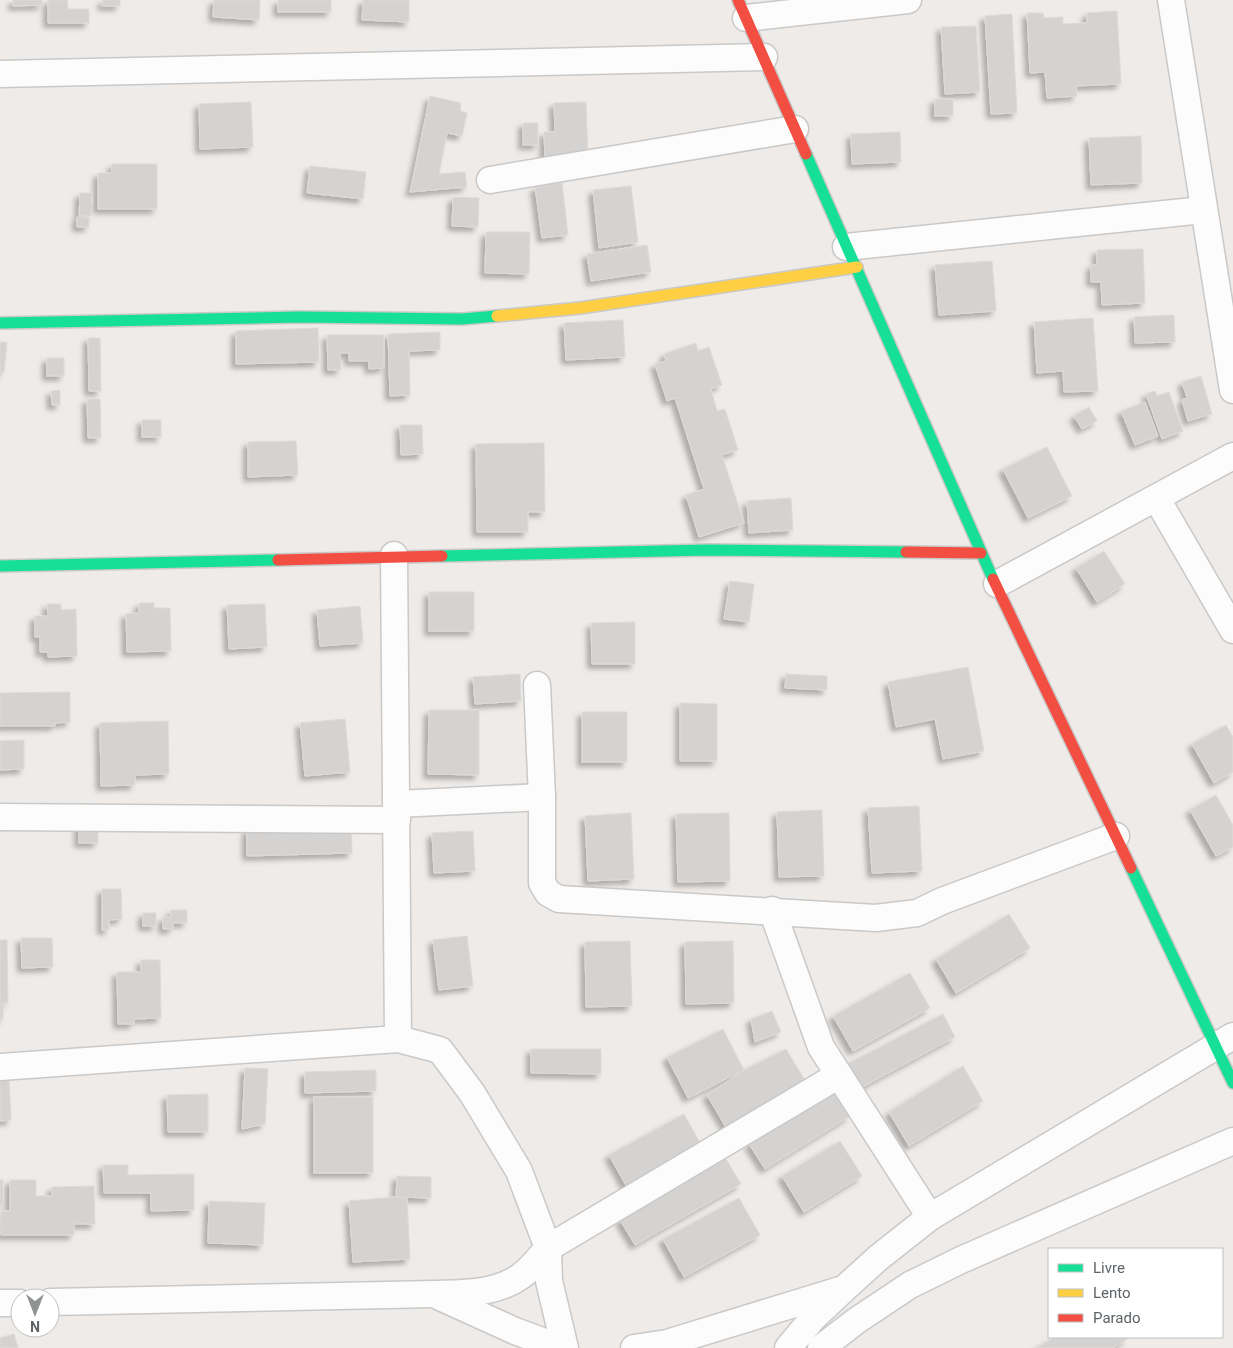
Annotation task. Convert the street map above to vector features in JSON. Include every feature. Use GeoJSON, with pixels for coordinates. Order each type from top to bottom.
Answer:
{"type":"FeatureCollection","features":[{"type":"Feature","properties":{"kind":"street"},"geometry":{"type":"LineString","coordinates":[[908,0],[742,9],[981,553],[1116,836],[1224,1042],[1233,1083]]}},
{"type":"Feature","properties":{"kind":"street"},"geometry":{"type":"LineString","coordinates":[[1171,0],[1233,390]]}},
{"type":"Feature","properties":{"kind":"street"},"geometry":{"type":"LineString","coordinates":[[0,74],[764,57]]}},
{"type":"Feature","properties":{"kind":"street"},"geometry":{"type":"LineString","coordinates":[[490,180],[795,130]]}},
{"type":"Feature","properties":{"kind":"street"},"geometry":{"type":"LineString","coordinates":[[0,323],[300,317],[462,319],[580,308],[852,257],[1203,210]]}},
{"type":"Feature","properties":{"kind":"street"},"geometry":{"type":"LineString","coordinates":[[997,584],[1157,499],[1233,456]]}},
{"type":"Feature","properties":{"kind":"street"},"geometry":{"type":"LineString","coordinates":[[1157,499],[1233,630]]}},
{"type":"Feature","properties":{"kind":"street"},"geometry":{"type":"LineString","coordinates":[[0,566],[394,555],[707,550],[981,553]]}},
{"type":"Feature","properties":{"kind":"street"},"geometry":{"type":"LineString","coordinates":[[394,555],[398,1039]]}},
{"type":"Feature","properties":{"kind":"street"},"geometry":{"type":"LineString","coordinates":[[537,685],[542,797],[542,883],[548,892],[559,899],[772,910],[876,918],[916,912],[1116,836]]}},
{"type":"Feature","properties":{"kind":"street"},"geometry":{"type":"LineString","coordinates":[[0,817],[397,812],[542,797]]}},
{"type":"Feature","properties":{"kind":"street"},"geometry":{"type":"LineString","coordinates":[[772,910],[821,1047],[930,1217]]}},
{"type":"Feature","properties":{"kind":"street"},"geometry":{"type":"LineString","coordinates":[[0,1067],[398,1039],[440,1050],[472,1093],[519,1171],[548,1248],[549,1282],[563,1348]]}},
{"type":"Feature","properties":{"kind":"street"},"geometry":{"type":"LineString","coordinates":[[788,1348],[813,1318],[845,1288],[878,1258],[930,1217],[1224,1042]]}},
{"type":"Feature","properties":{"kind":"street"},"geometry":{"type":"LineString","coordinates":[[60,1302],[434,1294],[477,1292],[505,1286],[523,1275],[548,1248],[839,1075]]}},
{"type":"Feature","properties":{"kind":"street"},"geometry":{"type":"LineString","coordinates":[[821,1348],[910,1285],[961,1260],[1233,1141]]}},
{"type":"Feature","properties":{"kind":"street"},"geometry":{"type":"LineString","coordinates":[[634,1348],[663,1345],[845,1288]]}},
{"type":"Feature","properties":{"kind":"street"},"geometry":{"type":"LineString","coordinates":[[434,1294],[515,1332],[563,1348]]}},
{"type":"Feature","properties":{"kind":"building"},"geometry":{"type":"Polygon","coordinates":[[[13,0],[42,0],[42,5],[13,6],[13,0]]]}},
{"type":"Feature","properties":{"kind":"building"},"geometry":{"type":"Polygon","coordinates":[[[48,0],[67,0],[68,9],[89,9],[89,23],[48,23],[48,0]]]}},
{"type":"Feature","properties":{"kind":"building"},"geometry":{"type":"Polygon","coordinates":[[[103,0],[120,0],[120,6],[102,6],[103,0]]]}},
{"type":"Feature","properties":{"kind":"building"},"geometry":{"type":"Polygon","coordinates":[[[214,0],[260,0],[259,20],[213,17],[214,0]]]}},
{"type":"Feature","properties":{"kind":"building"},"geometry":{"type":"Polygon","coordinates":[[[278,0],[331,0],[331,12],[278,12],[278,0]]]}},
{"type":"Feature","properties":{"kind":"building"},"geometry":{"type":"Polygon","coordinates":[[[363,0],[409,0],[409,22],[362,20],[363,0]]]}},
{"type":"Feature","properties":{"kind":"building"},"geometry":{"type":"Polygon","coordinates":[[[1117,11],[1121,84],[1076,86],[1077,96],[1047,98],[1045,72],[1030,73],[1027,13],[1043,13],[1044,18],[1063,17],[1063,24],[1087,23],[1087,13],[1117,11]]]}},
{"type":"Feature","properties":{"kind":"building"},"geometry":{"type":"Polygon","coordinates":[[[1012,14],[1017,113],[991,114],[985,16],[1012,14]]]}},
{"type":"Feature","properties":{"kind":"building"},"geometry":{"type":"Polygon","coordinates":[[[976,26],[980,92],[945,94],[941,27],[976,26]]]}},
{"type":"Feature","properties":{"kind":"building"},"geometry":{"type":"Polygon","coordinates":[[[430,96],[461,103],[460,111],[467,113],[462,136],[447,133],[439,174],[465,172],[467,187],[410,192],[430,96]]]}},
{"type":"Feature","properties":{"kind":"building"},"geometry":{"type":"Polygon","coordinates":[[[935,99],[953,99],[953,116],[935,116],[935,99]]]}},
{"type":"Feature","properties":{"kind":"building"},"geometry":{"type":"Polygon","coordinates":[[[251,102],[253,147],[200,149],[199,104],[251,102]]]}},
{"type":"Feature","properties":{"kind":"building"},"geometry":{"type":"Polygon","coordinates":[[[586,102],[588,159],[545,160],[544,132],[555,132],[554,103],[586,102]]]}},
{"type":"Feature","properties":{"kind":"building"},"geometry":{"type":"Polygon","coordinates":[[[523,123],[538,123],[538,145],[523,145],[523,123]]]}},
{"type":"Feature","properties":{"kind":"building"},"geometry":{"type":"Polygon","coordinates":[[[900,132],[901,162],[852,164],[851,134],[900,132]]]}},
{"type":"Feature","properties":{"kind":"building"},"geometry":{"type":"Polygon","coordinates":[[[1141,136],[1142,183],[1091,185],[1089,138],[1141,136]]]}},
{"type":"Feature","properties":{"kind":"building"},"geometry":{"type":"Polygon","coordinates":[[[112,164],[157,164],[157,209],[98,209],[98,173],[112,173],[112,164]]]}},
{"type":"Feature","properties":{"kind":"building"},"geometry":{"type":"Polygon","coordinates":[[[310,166],[366,172],[363,199],[307,193],[310,166]]]}},
{"type":"Feature","properties":{"kind":"building"},"geometry":{"type":"Polygon","coordinates":[[[562,183],[568,235],[542,238],[535,187],[562,183]]]}},
{"type":"Feature","properties":{"kind":"building"},"geometry":{"type":"Polygon","coordinates":[[[631,186],[638,242],[599,248],[593,190],[631,186]]]}},
{"type":"Feature","properties":{"kind":"building"},"geometry":{"type":"Polygon","coordinates":[[[80,193],[92,193],[91,216],[79,216],[80,193]]]}},
{"type":"Feature","properties":{"kind":"building"},"geometry":{"type":"Polygon","coordinates":[[[453,197],[479,198],[478,227],[452,226],[453,197]]]}},
{"type":"Feature","properties":{"kind":"building"},"geometry":{"type":"Polygon","coordinates":[[[77,217],[89,218],[89,227],[77,227],[77,217]]]}},
{"type":"Feature","properties":{"kind":"building"},"geometry":{"type":"Polygon","coordinates":[[[486,232],[530,232],[529,274],[485,273],[486,232]]]}},
{"type":"Feature","properties":{"kind":"building"},"geometry":{"type":"Polygon","coordinates":[[[647,245],[651,272],[591,281],[587,254],[647,245]]]}},
{"type":"Feature","properties":{"kind":"building"},"geometry":{"type":"Polygon","coordinates":[[[1143,249],[1145,303],[1102,305],[1101,282],[1091,282],[1091,265],[1097,265],[1097,250],[1143,249]]]}},
{"type":"Feature","properties":{"kind":"building"},"geometry":{"type":"Polygon","coordinates":[[[992,261],[996,311],[939,315],[935,265],[992,261]]]}},
{"type":"Feature","properties":{"kind":"building"},"geometry":{"type":"Polygon","coordinates":[[[1174,315],[1175,342],[1135,343],[1134,317],[1174,315]]]}},
{"type":"Feature","properties":{"kind":"building"},"geometry":{"type":"Polygon","coordinates":[[[1093,318],[1098,391],[1064,392],[1063,371],[1037,373],[1034,322],[1093,318]]]}},
{"type":"Feature","properties":{"kind":"building"},"geometry":{"type":"Polygon","coordinates":[[[623,320],[625,357],[566,360],[564,323],[623,320]]]}},
{"type":"Feature","properties":{"kind":"building"},"geometry":{"type":"Polygon","coordinates":[[[318,328],[319,362],[236,364],[236,331],[318,328]]]}},
{"type":"Feature","properties":{"kind":"building"},"geometry":{"type":"Polygon","coordinates":[[[440,332],[440,350],[409,351],[410,395],[390,396],[388,334],[440,332]]]}},
{"type":"Feature","properties":{"kind":"building"},"geometry":{"type":"Polygon","coordinates":[[[327,335],[384,335],[384,368],[369,369],[369,361],[349,361],[349,353],[340,353],[341,370],[328,370],[327,335]]]}},
{"type":"Feature","properties":{"kind":"building"},"geometry":{"type":"Polygon","coordinates":[[[88,338],[100,338],[101,391],[89,391],[88,338]]]}},
{"type":"Feature","properties":{"kind":"building"},"geometry":{"type":"Polygon","coordinates":[[[0,342],[7,342],[4,372],[0,372],[0,342]]]}},
{"type":"Feature","properties":{"kind":"building"},"geometry":{"type":"Polygon","coordinates":[[[696,343],[698,351],[709,347],[722,385],[711,389],[717,411],[725,409],[738,450],[722,455],[744,523],[699,537],[686,495],[704,489],[675,398],[667,401],[655,364],[666,361],[664,354],[696,343]]]}},
{"type":"Feature","properties":{"kind":"building"},"geometry":{"type":"Polygon","coordinates":[[[47,358],[64,358],[64,376],[47,376],[47,358]]]}},
{"type":"Feature","properties":{"kind":"building"},"geometry":{"type":"Polygon","coordinates":[[[1201,376],[1212,414],[1188,421],[1182,400],[1187,398],[1182,382],[1201,376]]]}},
{"type":"Feature","properties":{"kind":"building"},"geometry":{"type":"Polygon","coordinates":[[[60,390],[60,405],[52,405],[51,391],[60,390]]]}},
{"type":"Feature","properties":{"kind":"building"},"geometry":{"type":"Polygon","coordinates":[[[1155,391],[1157,396],[1169,392],[1183,431],[1162,439],[1146,394],[1155,391]]]}},
{"type":"Feature","properties":{"kind":"building"},"geometry":{"type":"Polygon","coordinates":[[[87,399],[100,399],[101,438],[88,438],[87,399]]]}},
{"type":"Feature","properties":{"kind":"building"},"geometry":{"type":"Polygon","coordinates":[[[1145,402],[1158,436],[1135,445],[1121,411],[1145,402]]]}},
{"type":"Feature","properties":{"kind":"building"},"geometry":{"type":"Polygon","coordinates":[[[1089,407],[1097,421],[1082,429],[1074,416],[1089,407]]]}},
{"type":"Feature","properties":{"kind":"building"},"geometry":{"type":"Polygon","coordinates":[[[142,420],[161,420],[161,437],[142,437],[142,420]]]}},
{"type":"Feature","properties":{"kind":"building"},"geometry":{"type":"Polygon","coordinates":[[[400,425],[422,425],[423,454],[401,455],[400,425]]]}},
{"type":"Feature","properties":{"kind":"building"},"geometry":{"type":"Polygon","coordinates":[[[296,441],[298,475],[248,477],[248,442],[296,441]]]}},
{"type":"Feature","properties":{"kind":"building"},"geometry":{"type":"Polygon","coordinates":[[[544,443],[545,512],[528,512],[528,532],[477,532],[476,444],[544,443]]]}},
{"type":"Feature","properties":{"kind":"building"},"geometry":{"type":"Polygon","coordinates":[[[1047,447],[1072,496],[1028,518],[1003,469],[1047,447]]]}},
{"type":"Feature","properties":{"kind":"building"},"geometry":{"type":"Polygon","coordinates":[[[791,498],[793,530],[749,533],[747,501],[791,498]]]}},
{"type":"Feature","properties":{"kind":"building"},"geometry":{"type":"Polygon","coordinates":[[[1104,551],[1125,584],[1097,602],[1076,568],[1104,551]]]}},
{"type":"Feature","properties":{"kind":"building"},"geometry":{"type":"Polygon","coordinates":[[[730,581],[754,584],[749,622],[724,619],[730,581]]]}},
{"type":"Feature","properties":{"kind":"building"},"geometry":{"type":"Polygon","coordinates":[[[429,592],[474,592],[474,631],[429,631],[429,592]]]}},
{"type":"Feature","properties":{"kind":"building"},"geometry":{"type":"Polygon","coordinates":[[[139,603],[154,603],[154,608],[170,608],[171,651],[127,652],[126,614],[139,613],[139,603]]]}},
{"type":"Feature","properties":{"kind":"building"},"geometry":{"type":"Polygon","coordinates":[[[47,604],[61,604],[61,610],[76,609],[77,656],[48,657],[48,652],[40,652],[40,637],[35,637],[35,616],[48,616],[47,604]]]}},
{"type":"Feature","properties":{"kind":"building"},"geometry":{"type":"Polygon","coordinates":[[[265,604],[267,647],[229,649],[227,605],[265,604]]]}},
{"type":"Feature","properties":{"kind":"building"},"geometry":{"type":"Polygon","coordinates":[[[360,606],[363,643],[320,646],[317,610],[360,606]]]}},
{"type":"Feature","properties":{"kind":"building"},"geometry":{"type":"Polygon","coordinates":[[[635,622],[635,664],[592,664],[591,623],[635,622]]]}},
{"type":"Feature","properties":{"kind":"building"},"geometry":{"type":"Polygon","coordinates":[[[968,667],[984,751],[943,759],[935,719],[896,727],[888,682],[968,667]]]}},
{"type":"Feature","properties":{"kind":"building"},"geometry":{"type":"Polygon","coordinates":[[[520,674],[521,701],[475,704],[473,677],[520,674]]]}},
{"type":"Feature","properties":{"kind":"building"},"geometry":{"type":"Polygon","coordinates":[[[786,674],[827,676],[827,690],[785,688],[786,674]]]}},
{"type":"Feature","properties":{"kind":"building"},"geometry":{"type":"Polygon","coordinates":[[[70,692],[70,722],[55,723],[55,726],[0,726],[0,693],[70,692]]]}},
{"type":"Feature","properties":{"kind":"building"},"geometry":{"type":"Polygon","coordinates":[[[680,703],[717,704],[717,761],[680,761],[680,703]]]}},
{"type":"Feature","properties":{"kind":"building"},"geometry":{"type":"Polygon","coordinates":[[[429,710],[479,710],[479,775],[428,774],[429,710]]]}},
{"type":"Feature","properties":{"kind":"building"},"geometry":{"type":"Polygon","coordinates":[[[582,712],[627,712],[627,762],[582,762],[582,712]]]}},
{"type":"Feature","properties":{"kind":"building"},"geometry":{"type":"Polygon","coordinates":[[[345,719],[350,772],[305,776],[300,723],[345,719]]]}},
{"type":"Feature","properties":{"kind":"building"},"geometry":{"type":"Polygon","coordinates":[[[168,721],[169,774],[135,775],[135,785],[101,786],[100,723],[168,721]]]}},
{"type":"Feature","properties":{"kind":"building"},"geometry":{"type":"Polygon","coordinates":[[[1226,725],[1233,737],[1233,772],[1214,783],[1192,744],[1226,725]]]}},
{"type":"Feature","properties":{"kind":"building"},"geometry":{"type":"Polygon","coordinates":[[[24,740],[24,769],[0,770],[0,741],[24,740]]]}},
{"type":"Feature","properties":{"kind":"building"},"geometry":{"type":"Polygon","coordinates":[[[1216,795],[1233,825],[1233,847],[1216,856],[1190,810],[1216,795]]]}},
{"type":"Feature","properties":{"kind":"building"},"geometry":{"type":"Polygon","coordinates":[[[919,806],[922,871],[872,873],[868,808],[919,806]]]}},
{"type":"Feature","properties":{"kind":"building"},"geometry":{"type":"Polygon","coordinates":[[[822,810],[824,876],[779,877],[777,812],[822,810]]]}},
{"type":"Feature","properties":{"kind":"building"},"geometry":{"type":"Polygon","coordinates":[[[631,813],[634,879],[588,881],[585,816],[631,813]]]}},
{"type":"Feature","properties":{"kind":"building"},"geometry":{"type":"Polygon","coordinates":[[[729,813],[730,881],[678,882],[676,814],[729,813]]]}},
{"type":"Feature","properties":{"kind":"building"},"geometry":{"type":"Polygon","coordinates":[[[79,822],[98,822],[98,843],[79,843],[79,822]]]}},
{"type":"Feature","properties":{"kind":"building"},"geometry":{"type":"Polygon","coordinates":[[[351,826],[352,853],[247,856],[247,829],[351,826]]]}},
{"type":"Feature","properties":{"kind":"building"},"geometry":{"type":"Polygon","coordinates":[[[473,831],[475,871],[434,873],[432,833],[473,831]]]}},
{"type":"Feature","properties":{"kind":"building"},"geometry":{"type":"Polygon","coordinates":[[[102,889],[121,889],[122,919],[109,920],[109,930],[102,930],[102,889]]]}},
{"type":"Feature","properties":{"kind":"building"},"geometry":{"type":"Polygon","coordinates":[[[171,910],[187,910],[187,923],[173,923],[173,929],[163,929],[163,917],[171,917],[171,910]]]}},
{"type":"Feature","properties":{"kind":"building"},"geometry":{"type":"Polygon","coordinates":[[[143,913],[156,913],[156,926],[143,926],[143,913]]]}},
{"type":"Feature","properties":{"kind":"building"},"geometry":{"type":"Polygon","coordinates":[[[1009,914],[1030,948],[956,993],[936,959],[1009,914]]]}},
{"type":"Feature","properties":{"kind":"building"},"geometry":{"type":"Polygon","coordinates":[[[467,936],[473,986],[439,990],[433,940],[467,936]]]}},
{"type":"Feature","properties":{"kind":"building"},"geometry":{"type":"Polygon","coordinates":[[[21,938],[52,938],[53,967],[22,968],[21,938]]]}},
{"type":"Feature","properties":{"kind":"building"},"geometry":{"type":"Polygon","coordinates":[[[0,940],[7,940],[8,1003],[3,1003],[3,1019],[0,1020],[0,940]]]}},
{"type":"Feature","properties":{"kind":"building"},"geometry":{"type":"Polygon","coordinates":[[[630,941],[632,1006],[586,1007],[585,942],[630,941]]]}},
{"type":"Feature","properties":{"kind":"building"},"geometry":{"type":"Polygon","coordinates":[[[733,941],[734,1003],[686,1004],[685,942],[733,941]]]}},
{"type":"Feature","properties":{"kind":"building"},"geometry":{"type":"Polygon","coordinates":[[[141,960],[160,960],[161,1018],[134,1019],[134,1024],[118,1024],[117,972],[141,972],[141,960]]]}},
{"type":"Feature","properties":{"kind":"building"},"geometry":{"type":"Polygon","coordinates":[[[910,973],[930,1008],[853,1051],[833,1016],[910,973]]]}},
{"type":"Feature","properties":{"kind":"building"},"geometry":{"type":"Polygon","coordinates":[[[772,1011],[781,1032],[755,1042],[751,1019],[772,1011]]]}},
{"type":"Feature","properties":{"kind":"building"},"geometry":{"type":"Polygon","coordinates":[[[943,1014],[955,1037],[853,1092],[840,1068],[943,1014]]]}},
{"type":"Feature","properties":{"kind":"building"},"geometry":{"type":"Polygon","coordinates":[[[723,1029],[744,1070],[688,1098],[667,1057],[723,1029]]]}},
{"type":"Feature","properties":{"kind":"building"},"geometry":{"type":"Polygon","coordinates":[[[531,1049],[601,1049],[601,1074],[531,1073],[531,1049]]]}},
{"type":"Feature","properties":{"kind":"building"},"geometry":{"type":"Polygon","coordinates":[[[786,1049],[806,1082],[727,1129],[707,1095],[744,1070],[786,1049]]]}},
{"type":"Feature","properties":{"kind":"building"},"geometry":{"type":"Polygon","coordinates":[[[963,1066],[983,1101],[909,1146],[889,1112],[963,1066]]]}},
{"type":"Feature","properties":{"kind":"building"},"geometry":{"type":"Polygon","coordinates":[[[245,1068],[268,1069],[265,1124],[242,1129],[245,1068]]]}},
{"type":"Feature","properties":{"kind":"building"},"geometry":{"type":"Polygon","coordinates":[[[376,1070],[376,1091],[305,1093],[305,1072],[376,1070]]]}},
{"type":"Feature","properties":{"kind":"building"},"geometry":{"type":"Polygon","coordinates":[[[0,1077],[9,1077],[11,1120],[0,1121],[0,1077]]]}},
{"type":"Feature","properties":{"kind":"building"},"geometry":{"type":"Polygon","coordinates":[[[833,1090],[850,1116],[765,1169],[749,1144],[833,1090]]]}},
{"type":"Feature","properties":{"kind":"building"},"geometry":{"type":"Polygon","coordinates":[[[208,1094],[208,1132],[168,1132],[167,1095],[208,1094]]]}},
{"type":"Feature","properties":{"kind":"building"},"geometry":{"type":"Polygon","coordinates":[[[314,1097],[373,1097],[373,1173],[314,1173],[314,1097]]]}},
{"type":"Feature","properties":{"kind":"building"},"geometry":{"type":"Polygon","coordinates":[[[684,1114],[703,1148],[628,1189],[609,1155],[684,1114]]]}},
{"type":"Feature","properties":{"kind":"building"},"geometry":{"type":"Polygon","coordinates":[[[840,1141],[862,1176],[804,1212],[782,1176],[840,1141]]]}},
{"type":"Feature","properties":{"kind":"building"},"geometry":{"type":"Polygon","coordinates":[[[726,1159],[741,1184],[635,1245],[620,1220],[726,1159]]]}},
{"type":"Feature","properties":{"kind":"building"},"geometry":{"type":"Polygon","coordinates":[[[103,1165],[128,1165],[128,1175],[194,1174],[194,1210],[151,1211],[151,1193],[104,1193],[103,1165]]]}},
{"type":"Feature","properties":{"kind":"building"},"geometry":{"type":"Polygon","coordinates":[[[397,1176],[431,1177],[431,1198],[396,1197],[397,1176]]]}},
{"type":"Feature","properties":{"kind":"building"},"geometry":{"type":"Polygon","coordinates":[[[0,1180],[3,1180],[3,1205],[0,1205],[0,1180]]]}},
{"type":"Feature","properties":{"kind":"building"},"geometry":{"type":"Polygon","coordinates":[[[10,1180],[36,1180],[36,1196],[52,1196],[52,1187],[94,1186],[95,1224],[74,1224],[74,1235],[1,1235],[1,1211],[10,1211],[10,1180]]]}},
{"type":"Feature","properties":{"kind":"building"},"geometry":{"type":"Polygon","coordinates":[[[396,1197],[407,1198],[410,1259],[353,1262],[349,1201],[396,1197]]]}},
{"type":"Feature","properties":{"kind":"building"},"geometry":{"type":"Polygon","coordinates":[[[739,1198],[760,1235],[684,1277],[663,1239],[739,1198]]]}},
{"type":"Feature","properties":{"kind":"building"},"geometry":{"type":"Polygon","coordinates":[[[209,1201],[265,1203],[263,1245],[208,1243],[209,1201]]]}},
{"type":"Feature","properties":{"kind":"building"},"geometry":{"type":"Polygon","coordinates":[[[10,1335],[10,1338],[15,1338],[18,1348],[0,1348],[0,1338],[10,1335]]]}},
{"type":"Feature","properties":{"kind":"building"},"geometry":{"type":"Polygon","coordinates":[[[1053,1338],[1127,1339],[1113,1348],[1036,1348],[1053,1338]]]}},
{"type":"Feature","properties":{"kind":"traffic: fast"},"geometry":{"type":"LineString","coordinates":[[806,154],[993,579]]}},
{"type":"Feature","properties":{"kind":"traffic: fast"},"geometry":{"type":"LineString","coordinates":[[0,323],[300,317],[462,319],[497,316]]}},
{"type":"Feature","properties":{"kind":"traffic: fast"},"geometry":{"type":"LineString","coordinates":[[442,556],[707,550],[906,552]]}},
{"type":"Feature","properties":{"kind":"traffic: fast"},"geometry":{"type":"LineString","coordinates":[[0,566],[278,560]]}},
{"type":"Feature","properties":{"kind":"traffic: fast"},"geometry":{"type":"LineString","coordinates":[[1131,868],[1233,1083]]}},
{"type":"Feature","properties":{"kind":"traffic: slow"},"geometry":{"type":"LineString","coordinates":[[497,316],[580,308],[857,267]]}},
{"type":"Feature","properties":{"kind":"traffic: jam"},"geometry":{"type":"LineString","coordinates":[[738,0],[806,154]]}},
{"type":"Feature","properties":{"kind":"traffic: jam"},"geometry":{"type":"LineString","coordinates":[[906,552],[981,553]]}},
{"type":"Feature","properties":{"kind":"traffic: jam"},"geometry":{"type":"LineString","coordinates":[[278,560],[442,556]]}},
{"type":"Feature","properties":{"kind":"traffic: jam"},"geometry":{"type":"LineString","coordinates":[[993,579],[1131,868]]}}]}
